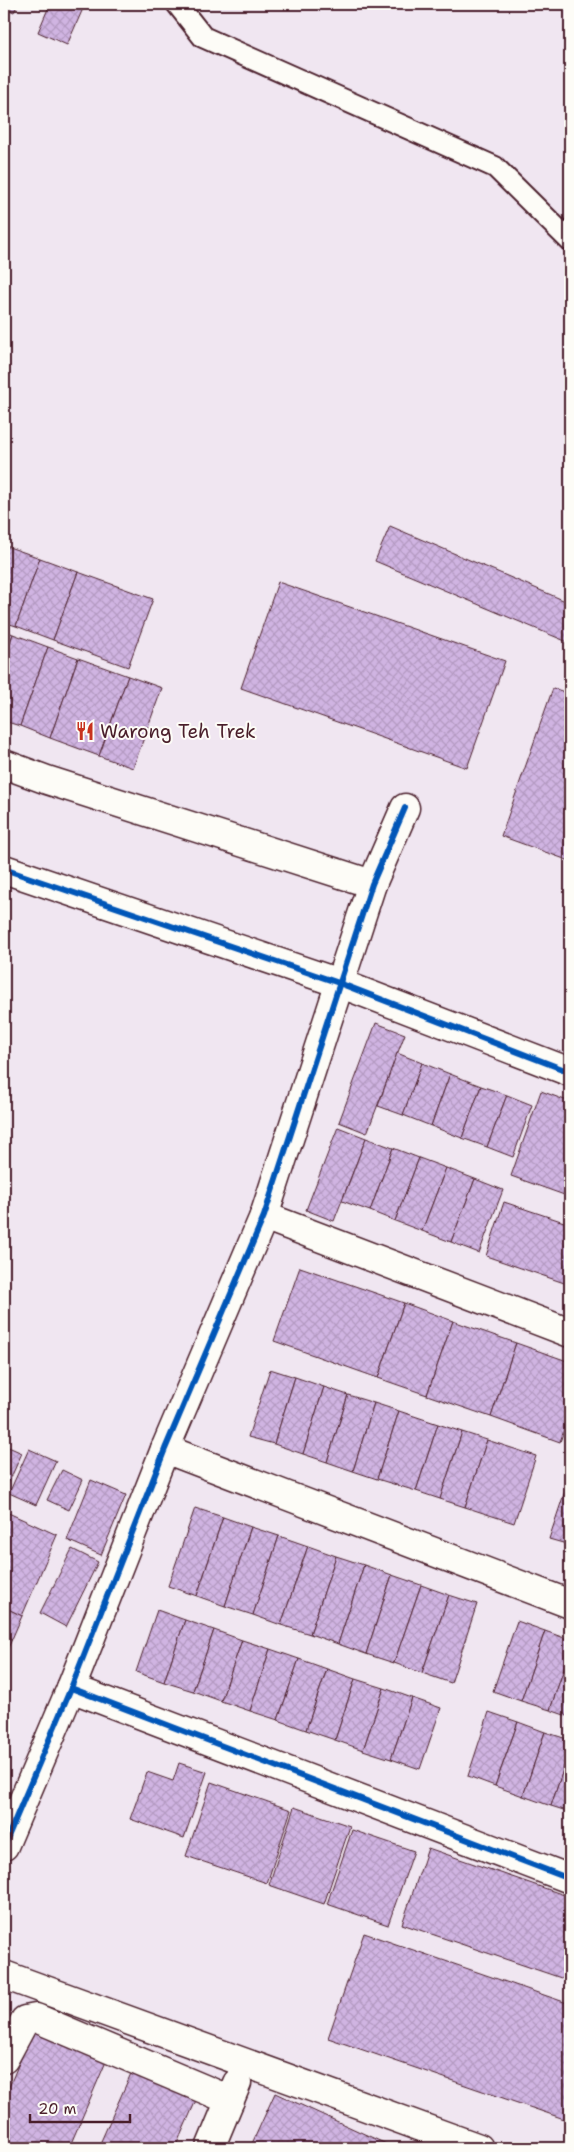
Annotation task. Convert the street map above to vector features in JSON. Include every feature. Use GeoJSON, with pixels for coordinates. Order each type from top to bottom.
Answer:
{"type":"FeatureCollection","features":[{"type":"Feature","properties":{"kind":"street"},"geometry":{"type":"LineString","coordinates":[[4,764],[46,780],[372,884]]}},
{"type":"Feature","properties":{"kind":"street"},"geometry":{"type":"LineString","coordinates":[[4,1846],[71,1688],[165,1450],[264,1216],[372,884],[405,808]]}},
{"type":"Feature","properties":{"kind":"street"},"geometry":{"type":"LineString","coordinates":[[4,869],[339,983],[570,1072]]}},
{"type":"Feature","properties":{"kind":"street"},"geometry":{"type":"LineString","coordinates":[[264,1216],[570,1333]]}},
{"type":"Feature","properties":{"kind":"street"},"geometry":{"type":"LineString","coordinates":[[165,1450],[570,1604]]}},
{"type":"Feature","properties":{"kind":"street"},"geometry":{"type":"LineString","coordinates":[[71,1688],[570,1879]]}},
{"type":"Feature","properties":{"kind":"street"},"geometry":{"type":"LineString","coordinates":[[4,1975],[468,2147]]}},
{"type":"Feature","properties":{"kind":"street"},"geometry":{"type":"LineString","coordinates":[[4,2059],[25,2020],[36,2018],[230,2100]]}},
{"type":"Feature","properties":{"kind":"street"},"geometry":{"type":"LineString","coordinates":[[210,2148],[245,2064]]}},
{"type":"Feature","properties":{"kind":"lane"},"geometry":{"type":"LineString","coordinates":[[177,4],[203,37],[495,167],[570,241]]}},
{"type":"Feature","properties":{"kind":"building"},"geometry":{"type":"Polygon","coordinates":[[[4,4],[18,4],[14,12],[4,8],[4,4]]]}},
{"type":"Feature","properties":{"kind":"building"},"geometry":{"type":"Polygon","coordinates":[[[50,4],[85,4],[67,45],[38,32],[50,4]]]}},
{"type":"Feature","properties":{"kind":"building"},"geometry":{"type":"Polygon","coordinates":[[[390,526],[570,603],[570,643],[375,561],[390,526]]]}},
{"type":"Feature","properties":{"kind":"building"},"geometry":{"type":"Polygon","coordinates":[[[6,546],[40,558],[16,626],[4,622],[4,552],[6,546]]]}},
{"type":"Feature","properties":{"kind":"building"},"geometry":{"type":"Polygon","coordinates":[[[40,558],[78,572],[53,640],[16,626],[40,558]]]}},
{"type":"Feature","properties":{"kind":"building"},"geometry":{"type":"Polygon","coordinates":[[[78,572],[153,599],[128,667],[53,640],[78,572]]]}},
{"type":"Feature","properties":{"kind":"building"},"geometry":{"type":"Polygon","coordinates":[[[278,582],[505,661],[467,768],[241,688],[278,582]]]}},
{"type":"Feature","properties":{"kind":"building"},"geometry":{"type":"Polygon","coordinates":[[[4,630],[13,634],[4,660],[4,630]]]}},
{"type":"Feature","properties":{"kind":"building"},"geometry":{"type":"Polygon","coordinates":[[[13,634],[48,647],[20,726],[4,721],[4,660],[13,634]]]}},
{"type":"Feature","properties":{"kind":"building"},"geometry":{"type":"Polygon","coordinates":[[[48,647],[78,658],[50,738],[20,726],[48,647]]]}},
{"type":"Feature","properties":{"kind":"building"},"geometry":{"type":"Polygon","coordinates":[[[78,658],[128,676],[99,756],[50,738],[78,658]]]}},
{"type":"Feature","properties":{"kind":"building"},"geometry":{"type":"Polygon","coordinates":[[[128,676],[162,688],[133,768],[99,756],[128,676]]]}},
{"type":"Feature","properties":{"kind":"building"},"geometry":{"type":"Polygon","coordinates":[[[553,688],[570,694],[570,861],[501,836],[553,688]]]}},
{"type":"Feature","properties":{"kind":"building"},"geometry":{"type":"Polygon","coordinates":[[[376,1023],[405,1034],[367,1133],[339,1122],[376,1023]]]}},
{"type":"Feature","properties":{"kind":"building"},"geometry":{"type":"Polygon","coordinates":[[[397,1053],[422,1063],[403,1115],[378,1106],[397,1053]]]}},
{"type":"Feature","properties":{"kind":"building"},"geometry":{"type":"Polygon","coordinates":[[[422,1063],[450,1074],[431,1126],[403,1115],[422,1063]]]}},
{"type":"Feature","properties":{"kind":"building"},"geometry":{"type":"Polygon","coordinates":[[[450,1074],[481,1086],[462,1138],[431,1126],[450,1074]]]}},
{"type":"Feature","properties":{"kind":"building"},"geometry":{"type":"Polygon","coordinates":[[[481,1086],[507,1095],[487,1147],[462,1138],[481,1086]]]}},
{"type":"Feature","properties":{"kind":"building"},"geometry":{"type":"Polygon","coordinates":[[[541,1091],[570,1102],[570,1197],[511,1176],[541,1091]]]}},
{"type":"Feature","properties":{"kind":"building"},"geometry":{"type":"Polygon","coordinates":[[[507,1095],[532,1105],[513,1157],[487,1147],[507,1095]]]}},
{"type":"Feature","properties":{"kind":"building"},"geometry":{"type":"Polygon","coordinates":[[[338,1127],[366,1138],[334,1221],[306,1210],[338,1127]]]}},
{"type":"Feature","properties":{"kind":"building"},"geometry":{"type":"Polygon","coordinates":[[[366,1138],[393,1148],[370,1211],[342,1201],[366,1138]]]}},
{"type":"Feature","properties":{"kind":"building"},"geometry":{"type":"Polygon","coordinates":[[[393,1148],[419,1158],[395,1221],[370,1211],[393,1148]]]}},
{"type":"Feature","properties":{"kind":"building"},"geometry":{"type":"Polygon","coordinates":[[[419,1158],[446,1168],[422,1231],[395,1221],[419,1158]]]}},
{"type":"Feature","properties":{"kind":"building"},"geometry":{"type":"Polygon","coordinates":[[[446,1168],[475,1179],[451,1242],[422,1231],[446,1168]]]}},
{"type":"Feature","properties":{"kind":"building"},"geometry":{"type":"Polygon","coordinates":[[[475,1179],[503,1190],[479,1253],[451,1242],[475,1179]]]}},
{"type":"Feature","properties":{"kind":"building"},"geometry":{"type":"Polygon","coordinates":[[[504,1202],[570,1224],[570,1285],[486,1256],[504,1202]]]}},
{"type":"Feature","properties":{"kind":"building"},"geometry":{"type":"Polygon","coordinates":[[[300,1267],[404,1303],[378,1378],[274,1341],[300,1267]]]}},
{"type":"Feature","properties":{"kind":"building"},"geometry":{"type":"Polygon","coordinates":[[[404,1303],[453,1321],[427,1395],[378,1378],[404,1303]]]}},
{"type":"Feature","properties":{"kind":"building"},"geometry":{"type":"Polygon","coordinates":[[[453,1321],[516,1343],[491,1417],[427,1395],[453,1321]]]}},
{"type":"Feature","properties":{"kind":"building"},"geometry":{"type":"Polygon","coordinates":[[[516,1343],[570,1362],[570,1413],[560,1442],[491,1417],[516,1343]]]}},
{"type":"Feature","properties":{"kind":"building"},"geometry":{"type":"Polygon","coordinates":[[[270,1369],[295,1377],[274,1444],[248,1437],[270,1369]]]}},
{"type":"Feature","properties":{"kind":"building"},"geometry":{"type":"Polygon","coordinates":[[[295,1377],[324,1387],[303,1454],[274,1444],[295,1377]]]}},
{"type":"Feature","properties":{"kind":"building"},"geometry":{"type":"Polygon","coordinates":[[[324,1387],[348,1395],[327,1462],[303,1454],[324,1387]]]}},
{"type":"Feature","properties":{"kind":"building"},"geometry":{"type":"Polygon","coordinates":[[[348,1395],[374,1403],[353,1471],[327,1462],[348,1395]]]}},
{"type":"Feature","properties":{"kind":"building"},"geometry":{"type":"Polygon","coordinates":[[[374,1403],[399,1411],[377,1479],[353,1471],[374,1403]]]}},
{"type":"Feature","properties":{"kind":"building"},"geometry":{"type":"Polygon","coordinates":[[[399,1411],[438,1424],[416,1491],[377,1479],[399,1411]]]}},
{"type":"Feature","properties":{"kind":"building"},"geometry":{"type":"Polygon","coordinates":[[[438,1424],[462,1432],[440,1499],[416,1491],[438,1424]]]}},
{"type":"Feature","properties":{"kind":"building"},"geometry":{"type":"Polygon","coordinates":[[[462,1432],[487,1440],[465,1507],[440,1499],[462,1432]]]}},
{"type":"Feature","properties":{"kind":"building"},"geometry":{"type":"Polygon","coordinates":[[[487,1440],[536,1456],[514,1523],[465,1507],[487,1440]]]}},
{"type":"Feature","properties":{"kind":"building"},"geometry":{"type":"Polygon","coordinates":[[[4,1445],[22,1453],[4,1493],[4,1445]]]}},
{"type":"Feature","properties":{"kind":"building"},"geometry":{"type":"Polygon","coordinates":[[[29,1449],[56,1461],[36,1505],[9,1493],[29,1449]]]}},
{"type":"Feature","properties":{"kind":"building"},"geometry":{"type":"Polygon","coordinates":[[[62,1470],[83,1480],[69,1510],[47,1500],[62,1470]]]}},
{"type":"Feature","properties":{"kind":"building"},"geometry":{"type":"Polygon","coordinates":[[[570,1476],[570,1545],[549,1539],[570,1476]]]}},
{"type":"Feature","properties":{"kind":"building"},"geometry":{"type":"Polygon","coordinates":[[[91,1480],[126,1495],[101,1555],[67,1540],[91,1480]]]}},
{"type":"Feature","properties":{"kind":"building"},"geometry":{"type":"Polygon","coordinates":[[[195,1508],[223,1517],[197,1596],[168,1586],[195,1508]]]}},
{"type":"Feature","properties":{"kind":"building"},"geometry":{"type":"Polygon","coordinates":[[[4,1511],[57,1535],[22,1616],[4,1607],[4,1511]]]}},
{"type":"Feature","properties":{"kind":"building"},"geometry":{"type":"Polygon","coordinates":[[[223,1517],[251,1527],[225,1606],[197,1596],[223,1517]]]}},
{"type":"Feature","properties":{"kind":"building"},"geometry":{"type":"Polygon","coordinates":[[[251,1527],[279,1536],[253,1615],[225,1606],[251,1527]]]}},
{"type":"Feature","properties":{"kind":"building"},"geometry":{"type":"Polygon","coordinates":[[[279,1536],[308,1546],[281,1625],[253,1615],[279,1536]]]}},
{"type":"Feature","properties":{"kind":"building"},"geometry":{"type":"Polygon","coordinates":[[[308,1546],[336,1556],[310,1634],[281,1625],[308,1546]]]}},
{"type":"Feature","properties":{"kind":"building"},"geometry":{"type":"Polygon","coordinates":[[[72,1549],[98,1562],[66,1627],[40,1613],[72,1549]]]}},
{"type":"Feature","properties":{"kind":"building"},"geometry":{"type":"Polygon","coordinates":[[[336,1556],[364,1565],[338,1644],[310,1634],[336,1556]]]}},
{"type":"Feature","properties":{"kind":"building"},"geometry":{"type":"Polygon","coordinates":[[[364,1565],[392,1575],[366,1654],[338,1644],[364,1565]]]}},
{"type":"Feature","properties":{"kind":"building"},"geometry":{"type":"Polygon","coordinates":[[[392,1575],[421,1585],[394,1663],[366,1654],[392,1575]]]}},
{"type":"Feature","properties":{"kind":"building"},"geometry":{"type":"Polygon","coordinates":[[[421,1585],[449,1595],[422,1673],[394,1663],[421,1585]]]}},
{"type":"Feature","properties":{"kind":"building"},"geometry":{"type":"Polygon","coordinates":[[[449,1595],[477,1604],[451,1683],[422,1673],[449,1595]]]}},
{"type":"Feature","properties":{"kind":"building"},"geometry":{"type":"Polygon","coordinates":[[[4,1607],[22,1616],[12,1639],[4,1636],[4,1607]]]}},
{"type":"Feature","properties":{"kind":"building"},"geometry":{"type":"Polygon","coordinates":[[[157,1610],[185,1620],[164,1682],[136,1672],[157,1610]]]}},
{"type":"Feature","properties":{"kind":"building"},"geometry":{"type":"Polygon","coordinates":[[[185,1620],[214,1630],[193,1691],[164,1682],[185,1620]]]}},
{"type":"Feature","properties":{"kind":"building"},"geometry":{"type":"Polygon","coordinates":[[[517,1621],[545,1631],[521,1701],[493,1691],[517,1621]]]}},
{"type":"Feature","properties":{"kind":"building"},"geometry":{"type":"Polygon","coordinates":[[[214,1630],[242,1640],[221,1701],[193,1691],[214,1630]]]}},
{"type":"Feature","properties":{"kind":"building"},"geometry":{"type":"Polygon","coordinates":[[[545,1631],[570,1640],[570,1651],[550,1710],[521,1701],[545,1631]]]}},
{"type":"Feature","properties":{"kind":"building"},"geometry":{"type":"Polygon","coordinates":[[[4,1636],[12,1639],[4,1657],[4,1636]]]}},
{"type":"Feature","properties":{"kind":"building"},"geometry":{"type":"Polygon","coordinates":[[[242,1640],[270,1649],[250,1711],[221,1701],[242,1640]]]}},
{"type":"Feature","properties":{"kind":"building"},"geometry":{"type":"Polygon","coordinates":[[[270,1649],[299,1659],[278,1720],[250,1711],[270,1649]]]}},
{"type":"Feature","properties":{"kind":"building"},"geometry":{"type":"Polygon","coordinates":[[[570,1651],[570,1717],[550,1710],[570,1651]]]}},
{"type":"Feature","properties":{"kind":"building"},"geometry":{"type":"Polygon","coordinates":[[[299,1659],[327,1669],[306,1730],[278,1720],[299,1659]]]}},
{"type":"Feature","properties":{"kind":"building"},"geometry":{"type":"Polygon","coordinates":[[[327,1669],[355,1679],[335,1740],[306,1730],[327,1669]]]}},
{"type":"Feature","properties":{"kind":"building"},"geometry":{"type":"Polygon","coordinates":[[[355,1679],[384,1688],[363,1750],[335,1740],[355,1679]]]}},
{"type":"Feature","properties":{"kind":"building"},"geometry":{"type":"Polygon","coordinates":[[[384,1688],[412,1698],[391,1759],[363,1750],[384,1688]]]}},
{"type":"Feature","properties":{"kind":"building"},"geometry":{"type":"Polygon","coordinates":[[[412,1698],[441,1708],[420,1769],[391,1759],[412,1698]]]}},
{"type":"Feature","properties":{"kind":"building"},"geometry":{"type":"Polygon","coordinates":[[[489,1712],[518,1722],[495,1786],[468,1776],[489,1712]]]}},
{"type":"Feature","properties":{"kind":"building"},"geometry":{"type":"Polygon","coordinates":[[[518,1722],[545,1732],[523,1796],[495,1786],[518,1722]]]}},
{"type":"Feature","properties":{"kind":"building"},"geometry":{"type":"Polygon","coordinates":[[[545,1732],[570,1740],[570,1749],[551,1806],[523,1796],[545,1732]]]}},
{"type":"Feature","properties":{"kind":"building"},"geometry":{"type":"Polygon","coordinates":[[[570,1749],[570,1812],[551,1806],[570,1749]]]}},
{"type":"Feature","properties":{"kind":"building"},"geometry":{"type":"Polygon","coordinates":[[[179,1763],[207,1772],[184,1838],[130,1819],[147,1772],[173,1781],[179,1763]]]}},
{"type":"Feature","properties":{"kind":"building"},"geometry":{"type":"Polygon","coordinates":[[[211,1782],[291,1810],[267,1883],[186,1856],[211,1782]]]}},
{"type":"Feature","properties":{"kind":"building"},"geometry":{"type":"Polygon","coordinates":[[[294,1807],[350,1826],[324,1904],[269,1885],[294,1807]]]}},
{"type":"Feature","properties":{"kind":"building"},"geometry":{"type":"Polygon","coordinates":[[[352,1830],[414,1851],[388,1925],[327,1904],[352,1830]]]}},
{"type":"Feature","properties":{"kind":"building"},"geometry":{"type":"Polygon","coordinates":[[[428,1848],[570,1897],[570,1981],[402,1924],[428,1848]]]}},
{"type":"Feature","properties":{"kind":"building"},"geometry":{"type":"Polygon","coordinates":[[[364,1933],[570,2004],[570,2121],[328,2038],[364,1933]]]}},
{"type":"Feature","properties":{"kind":"building"},"geometry":{"type":"Polygon","coordinates":[[[35,2025],[108,2057],[69,2148],[4,2148],[4,2099],[35,2025]]]}},
{"type":"Feature","properties":{"kind":"building"},"geometry":{"type":"Polygon","coordinates":[[[133,2069],[197,2098],[175,2148],[98,2148],[133,2069]]]}},
{"type":"Feature","properties":{"kind":"building"},"geometry":{"type":"Polygon","coordinates":[[[275,2093],[395,2148],[250,2148],[275,2093]]]}},
{"type":"Feature","properties":{"kind":"cycle path"},"geometry":{"type":"LineString","coordinates":[[4,1846],[71,1688],[165,1449],[264,1216],[372,884],[405,808]]}},
{"type":"Feature","properties":{"kind":"cycle path"},"geometry":{"type":"LineString","coordinates":[[4,869],[339,983],[570,1072]]}},
{"type":"Feature","properties":{"kind":"cycle path"},"geometry":{"type":"LineString","coordinates":[[71,1688],[570,1879]]}},
{"type":"Feature","properties":{"kind":"place","name":"Warong Teh Trek"},"geometry":{"type":"Point","coordinates":[85,731]}}]}
